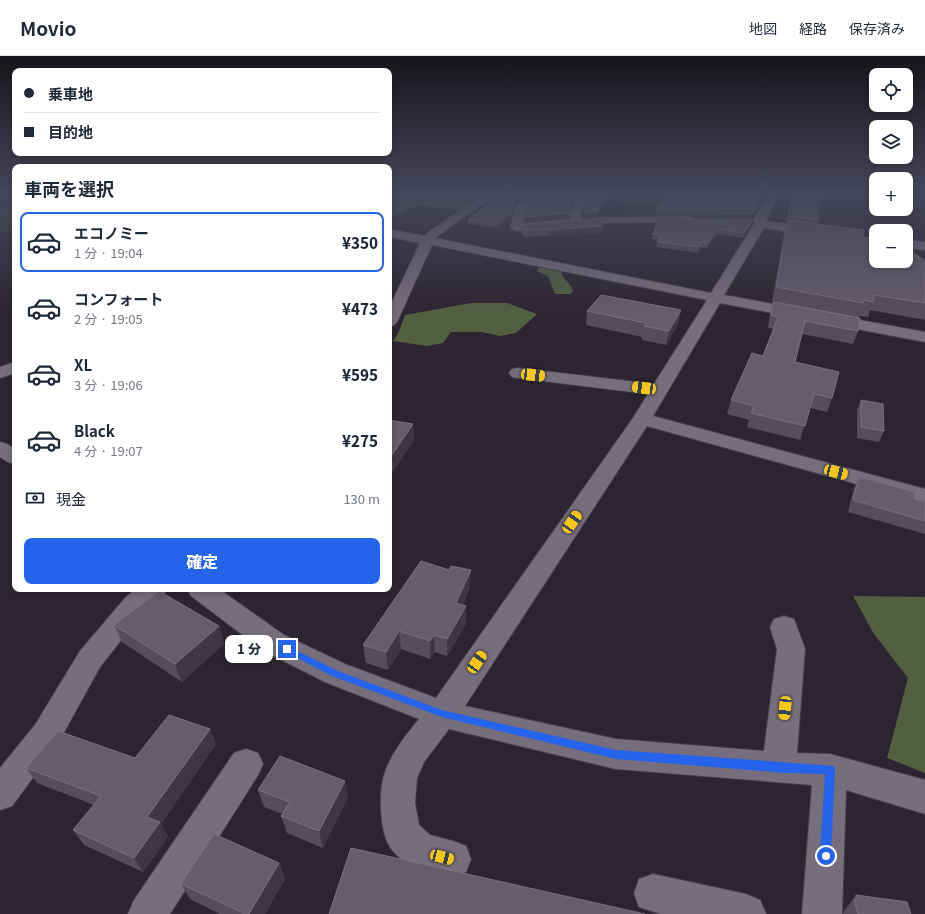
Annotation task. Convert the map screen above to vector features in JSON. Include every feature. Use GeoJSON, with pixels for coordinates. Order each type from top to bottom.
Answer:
{"type":"FeatureCollection","features":[{"type":"Feature","properties":{"kind":"street"},"geometry":{"type":"LineString","coordinates":[[392,316],[427,242],[434,234]]}},
{"type":"Feature","properties":{"kind":"street"},"geometry":{"type":"LineString","coordinates":[[453,860],[421,851],[403,835],[398,804],[400,778],[412,752],[442,714],[642,419],[716,298],[749,234]]}},
{"type":"Feature","properties":{"kind":"street"},"geometry":{"type":"LineString","coordinates":[[392,235],[925,337]]}},
{"type":"Feature","properties":{"kind":"street"},"geometry":{"type":"LineString","coordinates":[[913,245],[925,246]]}},
{"type":"Feature","properties":{"kind":"street"},"geometry":{"type":"LineString","coordinates":[[0,373],[12,368]]}},
{"type":"Feature","properties":{"kind":"street"},"geometry":{"type":"LineString","coordinates":[[518,373],[660,390]]}},
{"type":"Feature","properties":{"kind":"street"},"geometry":{"type":"LineString","coordinates":[[642,419],[925,496]]}},
{"type":"Feature","properties":{"kind":"street"},"geometry":{"type":"LineString","coordinates":[[0,448],[12,456]]}},
{"type":"Feature","properties":{"kind":"street"},"geometry":{"type":"LineString","coordinates":[[0,794],[46,735],[90,659],[135,604],[150,592]]}},
{"type":"Feature","properties":{"kind":"street"},"geometry":{"type":"LineString","coordinates":[[204,592],[274,643],[335,673],[442,714],[616,754],[830,770],[925,797]]}},
{"type":"Feature","properties":{"kind":"street"},"geometry":{"type":"LineString","coordinates":[[779,767],[791,649],[784,627]]}},
{"type":"Feature","properties":{"kind":"street"},"geometry":{"type":"LineString","coordinates":[[148,914],[246,764]]}},
{"type":"Feature","properties":{"kind":"street"},"geometry":{"type":"LineString","coordinates":[[822,914],[830,770]]}},
{"type":"Feature","properties":{"kind":"street"},"geometry":{"type":"LineString","coordinates":[[653,893],[746,914]]}},
{"type":"Feature","properties":{"kind":"green space"},"geometry":{"type":"Polygon","coordinates":[[[547,267],[560,270],[562,276],[573,290],[571,294],[555,294],[548,276],[537,271],[539,268],[547,267]]]}},
{"type":"Feature","properties":{"kind":"green space"},"geometry":{"type":"Polygon","coordinates":[[[471,303],[507,303],[537,314],[516,333],[500,336],[482,332],[451,332],[443,343],[427,346],[393,341],[399,332],[405,315],[471,303]]]}},
{"type":"Feature","properties":{"kind":"green space"},"geometry":{"type":"Polygon","coordinates":[[[853,596],[925,597],[925,773],[887,758],[908,678],[874,634],[853,596]]]}},
{"type":"Feature","properties":{"kind":"building"},"geometry":{"type":"Polygon","coordinates":[[[661,234],[714,234],[708,243],[701,242],[699,247],[657,242],[661,234]]]}},
{"type":"Feature","properties":{"kind":"building"},"geometry":{"type":"Polygon","coordinates":[[[785,234],[863,234],[863,237],[869,238],[869,268],[913,268],[913,253],[925,261],[925,303],[874,295],[873,302],[864,300],[863,303],[776,287],[785,234]]]}},
{"type":"Feature","properties":{"kind":"building"},"geometry":{"type":"Polygon","coordinates":[[[601,295],[681,310],[669,331],[644,326],[646,323],[587,311],[601,295]]]}},
{"type":"Feature","properties":{"kind":"building"},"geometry":{"type":"Polygon","coordinates":[[[774,302],[860,318],[858,331],[805,321],[795,362],[839,372],[832,398],[814,394],[805,426],[751,413],[754,406],[731,400],[752,353],[763,356],[778,317],[771,315],[774,302]]]}},
{"type":"Feature","properties":{"kind":"building"},"geometry":{"type":"Polygon","coordinates":[[[861,400],[883,404],[884,431],[861,427],[861,400]]]}},
{"type":"Feature","properties":{"kind":"building"},"geometry":{"type":"Polygon","coordinates":[[[392,420],[413,424],[392,455],[392,420]]]}},
{"type":"Feature","properties":{"kind":"building"},"geometry":{"type":"Polygon","coordinates":[[[859,477],[915,492],[914,499],[925,502],[925,521],[853,500],[859,477]]]}},
{"type":"Feature","properties":{"kind":"building"},"geometry":{"type":"Polygon","coordinates":[[[421,561],[449,570],[451,566],[471,570],[456,603],[466,606],[447,639],[434,635],[430,641],[399,631],[386,652],[363,645],[421,561]]]}},
{"type":"Feature","properties":{"kind":"building"},"geometry":{"type":"Polygon","coordinates":[[[158,592],[161,592],[219,626],[175,664],[114,625],[158,592]]]}},
{"type":"Feature","properties":{"kind":"building"},"geometry":{"type":"Polygon","coordinates":[[[169,715],[210,729],[147,817],[160,822],[134,858],[73,830],[101,796],[26,768],[58,731],[135,758],[169,715]]]}},
{"type":"Feature","properties":{"kind":"building"},"geometry":{"type":"Polygon","coordinates":[[[280,756],[345,781],[319,831],[281,816],[290,802],[258,790],[280,756]]]}},
{"type":"Feature","properties":{"kind":"building"},"geometry":{"type":"Polygon","coordinates":[[[214,834],[279,863],[249,914],[246,914],[181,884],[214,834]]]}},
{"type":"Feature","properties":{"kind":"building"},"geometry":{"type":"Polygon","coordinates":[[[351,848],[645,914],[329,914],[351,848]]]}},
{"type":"Feature","properties":{"kind":"building"},"geometry":{"type":"Polygon","coordinates":[[[856,895],[907,902],[911,914],[858,914],[854,900],[856,899],[856,895]]]}},
{"type":"Feature","properties":{"kind":"route"},"geometry":{"type":"LineString","coordinates":[[287,649],[335,673],[442,714],[616,754],[786,768],[830,770],[826,856]]}}]}
